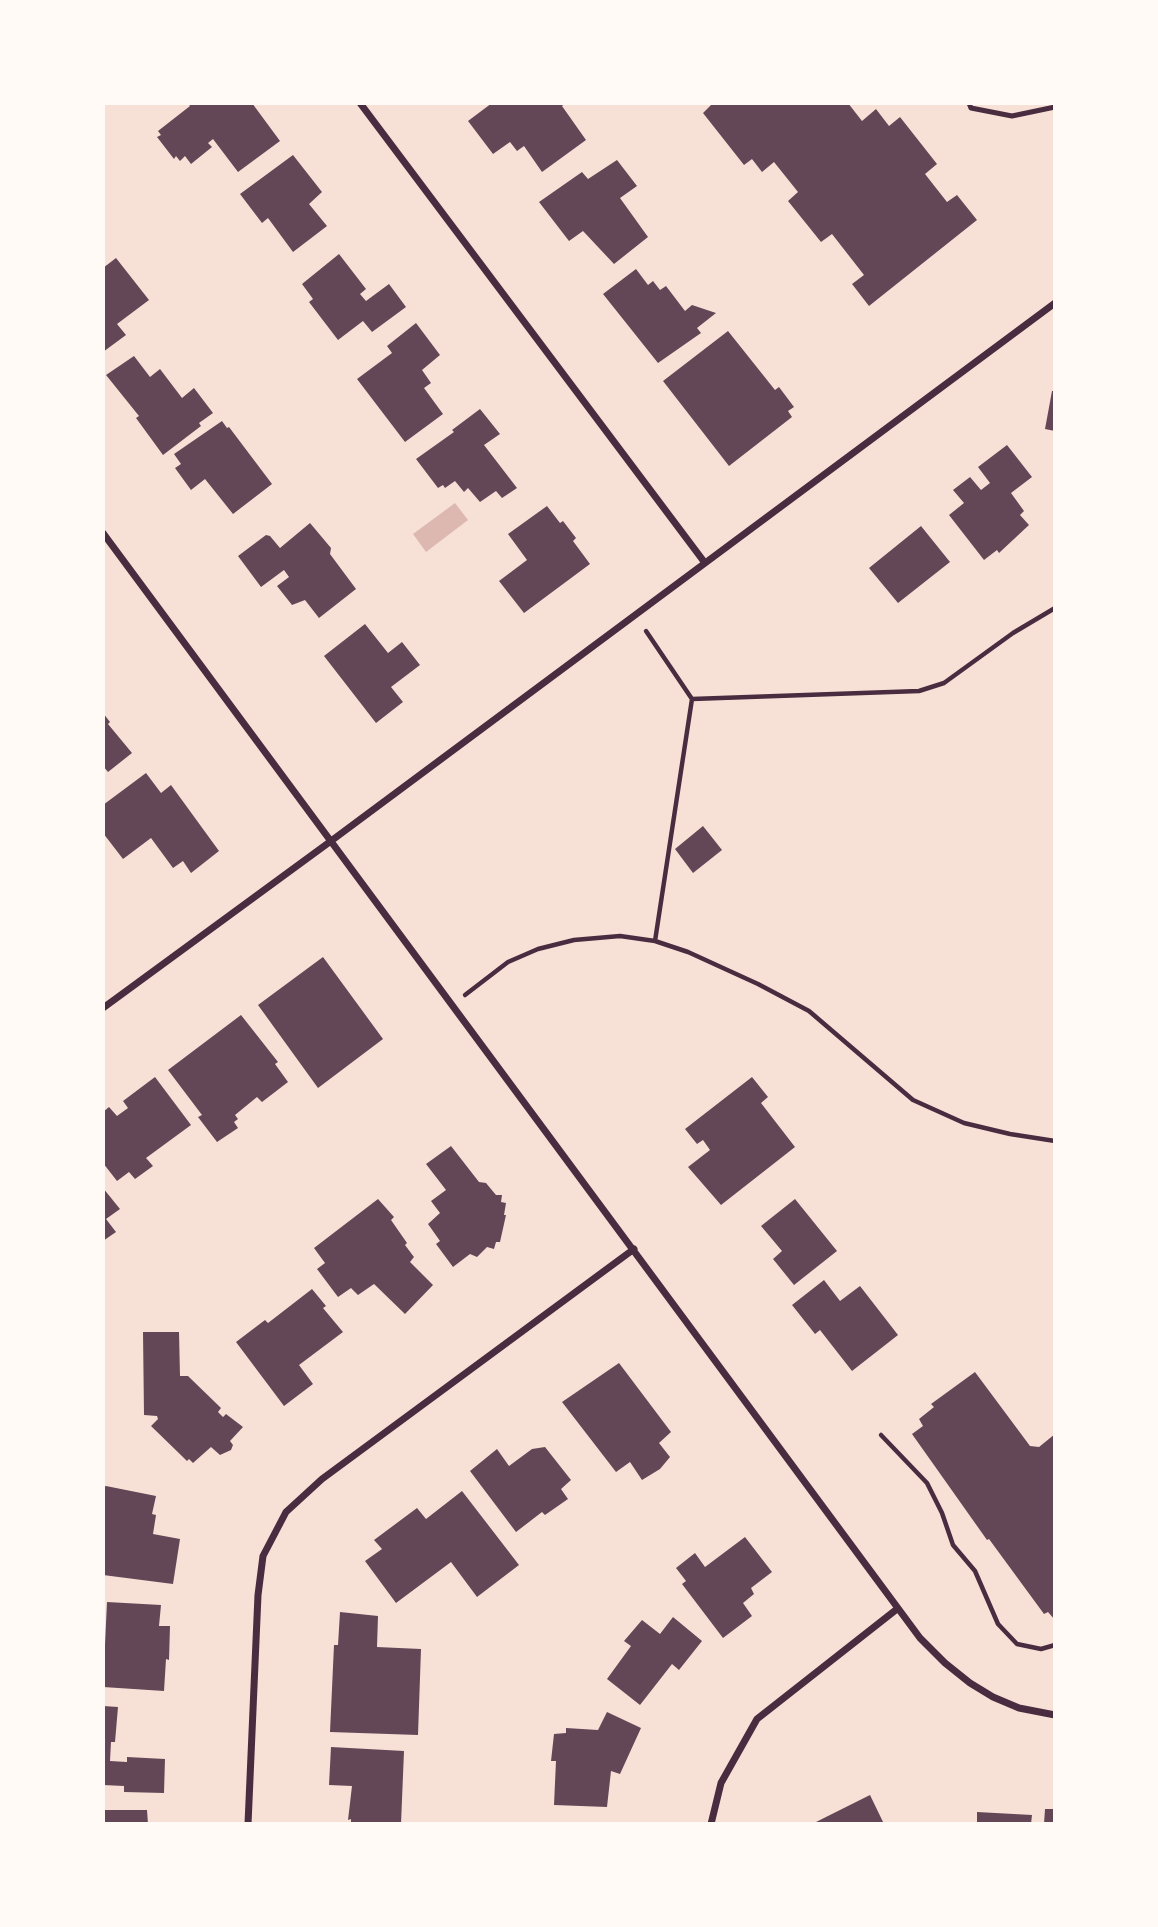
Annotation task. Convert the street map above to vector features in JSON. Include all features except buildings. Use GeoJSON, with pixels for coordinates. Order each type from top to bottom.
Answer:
{"type":"FeatureCollection","features":[{"type":"Feature","properties":{"kind":"street"},"geometry":{"type":"LineString","coordinates":[[360,103],[705,563]]}},
{"type":"Feature","properties":{"kind":"street"},"geometry":{"type":"LineString","coordinates":[[103,1008],[1055,303]]}},
{"type":"Feature","properties":{"kind":"street"},"geometry":{"type":"LineString","coordinates":[[103,533],[920,1638],[970,1683],[993,1697],[1019,1708],[1055,1715]]}},
{"type":"Feature","properties":{"kind":"street"},"geometry":{"type":"LineString","coordinates":[[248,1824],[258,1595],[263,1556],[286,1512],[322,1479],[634,1249]]}},
{"type":"Feature","properties":{"kind":"street"},"geometry":{"type":"LineString","coordinates":[[711,1824],[721,1783],[757,1719],[897,1609]]}},
{"type":"Feature","properties":{"kind":"lane"},"geometry":{"type":"LineString","coordinates":[[969,103],[971,108],[1012,117],[1055,107]]}},
{"type":"Feature","properties":{"kind":"path"},"geometry":{"type":"LineString","coordinates":[[692,699],[919,691],[944,682],[1013,633],[1055,608]]}},
{"type":"Feature","properties":{"kind":"path"},"geometry":{"type":"LineString","coordinates":[[635,615],[692,699],[655,941]]}},
{"type":"Feature","properties":{"kind":"path"},"geometry":{"type":"LineString","coordinates":[[452,1004],[508,962],[538,949],[574,940],[620,936],[655,941],[699,957],[809,1011],[913,1100],[964,1123],[1010,1135],[1055,1141]]}},
{"type":"Feature","properties":{"kind":"path"},"geometry":{"type":"LineString","coordinates":[[881,1435],[927,1483],[942,1513],[953,1545],[975,1571],[998,1624],[1017,1644],[1041,1648],[1055,1645]]}},
{"type":"Feature","properties":{"kind":"shaded area"},"geometry":{"type":"Polygon","coordinates":[[[455,503],[468,520],[426,552],[413,534],[455,503]]]}}]}
